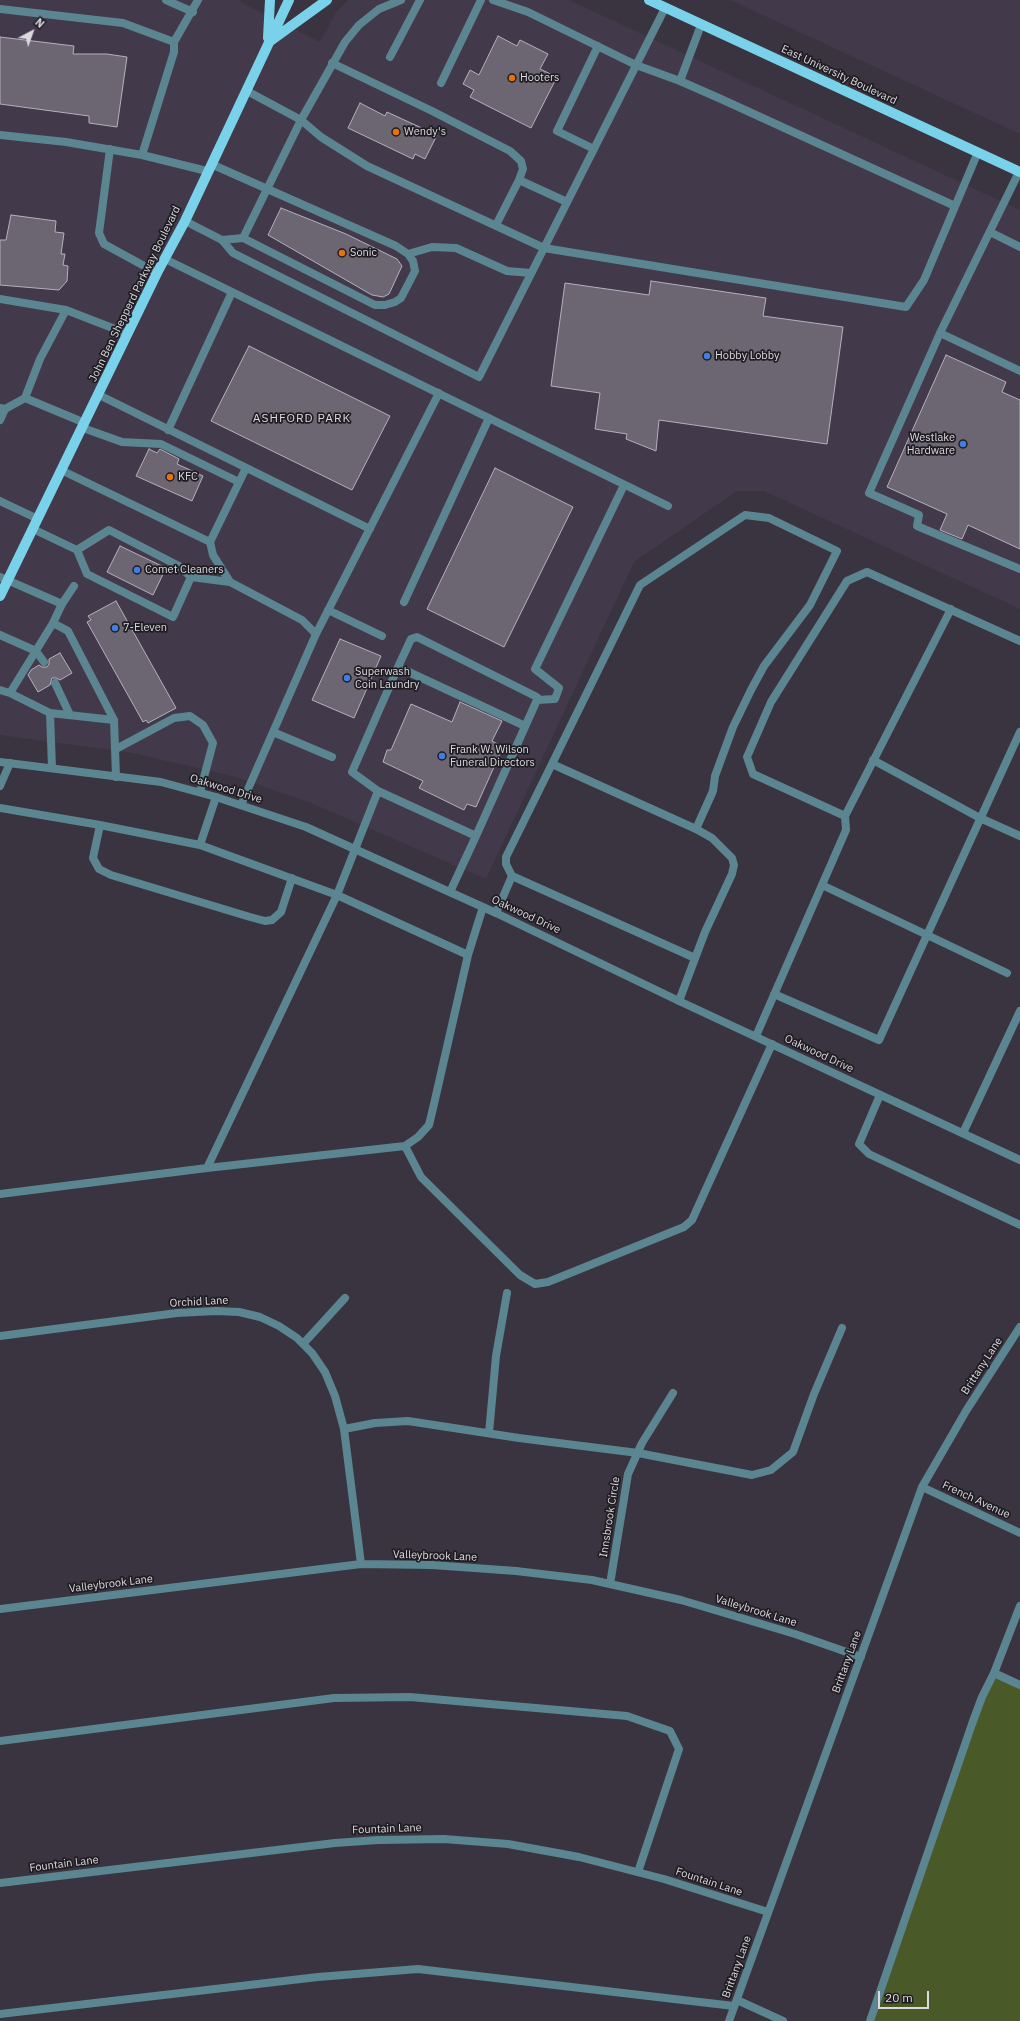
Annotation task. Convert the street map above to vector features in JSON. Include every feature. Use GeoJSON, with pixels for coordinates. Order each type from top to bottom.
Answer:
{"type":"FeatureCollection","features":[{"type":"Feature","properties":{"kind":"main road"},"geometry":{"type":"LineString","coordinates":[[268,44],[270,0]]}},
{"type":"Feature","properties":{"kind":"main road","name":"John Ben Shepperd Parkway Boulevard"},"geometry":{"type":"LineString","coordinates":[[0,596],[4,578],[33,529],[157,273],[185,221],[209,168],[247,92],[288,0]]}},
{"type":"Feature","properties":{"kind":"main road"},"geometry":{"type":"LineString","coordinates":[[268,44],[327,0]]}},
{"type":"Feature","properties":{"kind":"main road","name":"East University Boulevard"},"geometry":{"type":"LineString","coordinates":[[649,0],[1020,172]]}},
{"type":"Feature","properties":{"kind":"street"},"geometry":{"type":"LineString","coordinates":[[166,0],[193,12]]}},
{"type":"Feature","properties":{"kind":"street"},"geometry":{"type":"LineString","coordinates":[[142,155],[174,52],[174,42],[193,12],[198,0]]}},
{"type":"Feature","properties":{"kind":"street"},"geometry":{"type":"LineString","coordinates":[[243,238],[301,120],[345,42],[359,25],[379,9],[401,0]]}},
{"type":"Feature","properties":{"kind":"street"},"geometry":{"type":"LineString","coordinates":[[390,57],[420,0]]}},
{"type":"Feature","properties":{"kind":"street"},"geometry":{"type":"LineString","coordinates":[[440,83],[481,0]]}},
{"type":"Feature","properties":{"kind":"street"},"geometry":{"type":"LineString","coordinates":[[493,0],[528,12],[636,65],[680,81],[955,206]]}},
{"type":"Feature","properties":{"kind":"street"},"geometry":{"type":"LineString","coordinates":[[0,8],[123,23],[174,42]]}},
{"type":"Feature","properties":{"kind":"street"},"geometry":{"type":"LineString","coordinates":[[185,221],[222,240],[232,253],[479,377],[664,8]]}},
{"type":"Feature","properties":{"kind":"street"},"geometry":{"type":"LineString","coordinates":[[680,81],[701,25]]}},
{"type":"Feature","properties":{"kind":"street"},"geometry":{"type":"LineString","coordinates":[[594,149],[557,131],[598,46]]}},
{"type":"Feature","properties":{"kind":"street"},"geometry":{"type":"LineString","coordinates":[[332,64],[432,111],[510,151],[521,161],[523,169],[519,180],[496,225]]}},
{"type":"Feature","properties":{"kind":"street"},"geometry":{"type":"LineString","coordinates":[[247,92],[301,120],[321,137],[367,166],[544,248],[906,307],[924,280],[978,152]]}},
{"type":"Feature","properties":{"kind":"street"},"geometry":{"type":"LineString","coordinates":[[0,135],[66,142],[209,168],[267,189],[396,246],[408,254],[413,261],[415,271],[401,298],[385,305],[375,304],[243,238],[222,240]]}},
{"type":"Feature","properties":{"kind":"street"},"geometry":{"type":"LineString","coordinates":[[110,150],[99,233],[104,244],[157,273]]}},
{"type":"Feature","properties":{"kind":"street"},"geometry":{"type":"LineString","coordinates":[[1020,172],[940,333],[869,492],[919,515],[917,526],[1020,570]]}},
{"type":"Feature","properties":{"kind":"street"},"geometry":{"type":"LineString","coordinates":[[519,180],[567,202]]}},
{"type":"Feature","properties":{"kind":"street"},"geometry":{"type":"LineString","coordinates":[[990,232],[1020,248]]}},
{"type":"Feature","properties":{"kind":"street"},"geometry":{"type":"LineString","coordinates":[[408,254],[432,247],[456,248],[507,271],[531,273]]}},
{"type":"Feature","properties":{"kind":"street"},"geometry":{"type":"LineString","coordinates":[[165,259],[668,506]]}},
{"type":"Feature","properties":{"kind":"street"},"geometry":{"type":"LineString","coordinates":[[168,430],[232,292]]}},
{"type":"Feature","properties":{"kind":"street"},"geometry":{"type":"LineString","coordinates":[[0,299],[66,310],[128,334]]}},
{"type":"Feature","properties":{"kind":"street"},"geometry":{"type":"LineString","coordinates":[[0,420],[3,408],[25,398],[40,359],[66,310]]}},
{"type":"Feature","properties":{"kind":"street"},"geometry":{"type":"LineString","coordinates":[[940,333],[1020,371]]}},
{"type":"Feature","properties":{"kind":"street"},"geometry":{"type":"LineString","coordinates":[[241,805],[316,634],[439,393]]}},
{"type":"Feature","properties":{"kind":"street"},"geometry":{"type":"LineString","coordinates":[[99,395],[370,529]]}},
{"type":"Feature","properties":{"kind":"street"},"geometry":{"type":"LineString","coordinates":[[25,398],[122,442],[161,444],[239,482]]}},
{"type":"Feature","properties":{"kind":"street"},"geometry":{"type":"LineString","coordinates":[[404,602],[489,418]]}},
{"type":"Feature","properties":{"kind":"street"},"geometry":{"type":"LineString","coordinates":[[230,582],[213,555],[210,542],[246,468]]}},
{"type":"Feature","properties":{"kind":"street"},"geometry":{"type":"LineString","coordinates":[[61,470],[210,542]]}},
{"type":"Feature","properties":{"kind":"street"},"geometry":{"type":"LineString","coordinates":[[537,700],[555,699],[559,688],[535,669],[624,485]]}},
{"type":"Feature","properties":{"kind":"street"},"geometry":{"type":"LineString","coordinates":[[0,501],[38,519]]}},
{"type":"Feature","properties":{"kind":"street"},"geometry":{"type":"LineString","coordinates":[[695,958],[512,876],[506,864],[506,857],[640,585],[745,515],[769,518],[837,551],[810,605],[764,666],[751,690],[733,727],[715,776],[714,791],[696,829]]}},
{"type":"Feature","properties":{"kind":"street"},"geometry":{"type":"LineString","coordinates":[[33,529],[78,550],[87,574],[173,617],[191,577]]}},
{"type":"Feature","properties":{"kind":"street"},"geometry":{"type":"LineString","coordinates":[[78,550],[109,530],[179,566],[191,577],[230,582],[302,620],[316,634]]}},
{"type":"Feature","properties":{"kind":"street"},"geometry":{"type":"LineString","coordinates":[[845,816],[753,774],[747,758],[771,702],[847,581],[867,572],[1020,641]]}},
{"type":"Feature","properties":{"kind":"street"},"geometry":{"type":"LineString","coordinates":[[4,578],[62,604]]}},
{"type":"Feature","properties":{"kind":"street"},"geometry":{"type":"LineString","coordinates":[[10,693],[74,586]]}},
{"type":"Feature","properties":{"kind":"street"},"geometry":{"type":"LineString","coordinates":[[328,610],[382,636]]}},
{"type":"Feature","properties":{"kind":"street"},"geometry":{"type":"LineString","coordinates":[[756,1036],[846,830],[845,816],[950,610]]}},
{"type":"Feature","properties":{"kind":"street"},"geometry":{"type":"LineString","coordinates":[[53,622],[68,631],[114,720],[116,777]]}},
{"type":"Feature","properties":{"kind":"street"},"geometry":{"type":"LineString","coordinates":[[0,635],[36,651],[44,662]]}},
{"type":"Feature","properties":{"kind":"street"},"geometry":{"type":"LineString","coordinates":[[476,836],[378,791],[354,775],[352,770],[398,667],[411,639],[417,637],[535,695],[537,700]]}},
{"type":"Feature","properties":{"kind":"street"},"geometry":{"type":"LineString","coordinates":[[398,667],[525,726]]}},
{"type":"Feature","properties":{"kind":"street"},"geometry":{"type":"LineString","coordinates":[[55,683],[70,715]]}},
{"type":"Feature","properties":{"kind":"street"},"geometry":{"type":"LineString","coordinates":[[0,690],[10,693],[50,713],[114,720]]}},
{"type":"Feature","properties":{"kind":"street"},"geometry":{"type":"LineString","coordinates":[[450,892],[537,700]]}},
{"type":"Feature","properties":{"kind":"street"},"geometry":{"type":"LineString","coordinates":[[50,713],[52,768]]}},
{"type":"Feature","properties":{"kind":"street"},"geometry":{"type":"LineString","coordinates":[[116,749],[174,718],[190,716],[204,725],[213,743],[200,792]]}},
{"type":"Feature","properties":{"kind":"street"},"geometry":{"type":"LineString","coordinates":[[273,732],[332,756]]}},
{"type":"Feature","properties":{"kind":"street"},"geometry":{"type":"LineString","coordinates":[[774,994],[879,1040],[1020,732]]}},
{"type":"Feature","properties":{"kind":"street"},"geometry":{"type":"LineString","coordinates":[[873,760],[980,818],[1020,836]]}},
{"type":"Feature","properties":{"kind":"street","name":"Oakwood Drive"},"geometry":{"type":"LineString","coordinates":[[0,762],[161,782],[200,792],[306,827],[355,847],[679,1001],[1020,1160]]}},
{"type":"Feature","properties":{"kind":"street"},"geometry":{"type":"LineString","coordinates":[[0,786],[10,763]]}},
{"type":"Feature","properties":{"kind":"street"},"geometry":{"type":"LineString","coordinates":[[552,764],[696,829],[712,838],[732,858],[734,865],[732,874],[705,932],[679,1001]]}},
{"type":"Feature","properties":{"kind":"street"},"geometry":{"type":"LineString","coordinates":[[207,1168],[337,895],[378,791]]}},
{"type":"Feature","properties":{"kind":"street"},"geometry":{"type":"LineString","coordinates":[[200,845],[216,797]]}},
{"type":"Feature","properties":{"kind":"street"},"geometry":{"type":"LineString","coordinates":[[0,808],[100,825],[200,845],[337,895],[468,955]]}},
{"type":"Feature","properties":{"kind":"street"},"geometry":{"type":"LineString","coordinates":[[100,825],[93,858],[99,869],[111,875],[250,917],[265,921],[272,920],[281,912],[292,878]]}},
{"type":"Feature","properties":{"kind":"street"},"geometry":{"type":"LineString","coordinates":[[496,913],[512,876]]}},
{"type":"Feature","properties":{"kind":"street"},"geometry":{"type":"LineString","coordinates":[[822,885],[1007,973]]}},
{"type":"Feature","properties":{"kind":"street"},"geometry":{"type":"LineString","coordinates":[[0,1194],[207,1168],[405,1146],[418,1138],[429,1125],[468,955],[483,907]]}},
{"type":"Feature","properties":{"kind":"street"},"geometry":{"type":"LineString","coordinates":[[963,1133],[1020,1011]]}},
{"type":"Feature","properties":{"kind":"street"},"geometry":{"type":"LineString","coordinates":[[405,1146],[421,1177],[520,1276],[535,1284],[548,1282],[684,1228],[692,1220],[772,1044]]}},
{"type":"Feature","properties":{"kind":"street"},"geometry":{"type":"LineString","coordinates":[[880,1094],[859,1144],[869,1154],[1020,1225]]}},
{"type":"Feature","properties":{"kind":"street"},"geometry":{"type":"LineString","coordinates":[[489,1433],[496,1356],[507,1293]]}},
{"type":"Feature","properties":{"kind":"street"},"geometry":{"type":"LineString","coordinates":[[303,1344],[345,1298]]}},
{"type":"Feature","properties":{"kind":"street","name":"Orchid Lane"},"geometry":{"type":"LineString","coordinates":[[0,1336],[177,1313],[216,1310],[239,1312],[260,1317],[279,1326],[303,1344],[312,1353],[325,1372],[335,1396],[344,1429],[361,1564]]}},
{"type":"Feature","properties":{"kind":"street","name":"Brittany Lane"},"geometry":{"type":"LineString","coordinates":[[729,2021],[922,1487],[966,1411],[1020,1327]]}},
{"type":"Feature","properties":{"kind":"street"},"geometry":{"type":"LineString","coordinates":[[344,1429],[375,1423],[408,1421],[638,1453],[752,1475],[771,1470],[793,1452],[814,1394],[842,1328]]}},
{"type":"Feature","properties":{"kind":"street","name":"Innsbrook Circle"},"geometry":{"type":"LineString","coordinates":[[610,1584],[628,1474],[638,1453],[674,1393]]}},
{"type":"Feature","properties":{"kind":"street","name":"French Avenue"},"geometry":{"type":"LineString","coordinates":[[922,1487],[1020,1533]]}},
{"type":"Feature","properties":{"kind":"street","name":"Valleybrook Lane"},"geometry":{"type":"LineString","coordinates":[[0,1609],[361,1564],[432,1565],[516,1571],[592,1580],[681,1600],[795,1634],[861,1657]]}},
{"type":"Feature","properties":{"kind":"street"},"geometry":{"type":"LineString","coordinates":[[870,2021],[972,1724],[1020,1606]]}},
{"type":"Feature","properties":{"kind":"street"},"geometry":{"type":"LineString","coordinates":[[994,1673],[1020,1686]]}},
{"type":"Feature","properties":{"kind":"street"},"geometry":{"type":"LineString","coordinates":[[0,1741],[334,1698],[410,1696],[627,1716],[670,1731],[679,1749],[638,1872]]}},
{"type":"Feature","properties":{"kind":"street","name":"Fountain Lane"},"geometry":{"type":"LineString","coordinates":[[0,1883],[342,1842],[413,1839],[475,1841],[508,1844],[579,1858],[638,1872],[768,1912]]}},
{"type":"Feature","properties":{"kind":"street"},"geometry":{"type":"LineString","coordinates":[[0,2014],[318,1977],[418,1969],[735,2003],[783,2021]]}},
{"type":"Feature","properties":{"kind":"shaded area"},"geometry":{"type":"Polygon","coordinates":[[[0,0],[241,0],[240,2],[320,42],[336,12],[348,0],[569,0],[1020,210],[1020,609],[764,491],[737,491],[634,562],[486,879],[311,803],[232,776],[132,753],[0,735],[0,0]]]}},
{"type":"Feature","properties":{"kind":"shaded area"},"geometry":{"type":"Polygon","coordinates":[[[730,0],[1020,0],[1020,134],[730,0]]]}},
{"type":"Feature","properties":{"kind":"green space"},"geometry":{"type":"Polygon","coordinates":[[[991,1672],[1020,1685],[1020,2021],[873,2021],[991,1672]]]}},
{"type":"Feature","properties":{"kind":"building"},"geometry":{"type":"Polygon","coordinates":[[[498,36],[517,46],[520,40],[548,54],[540,69],[557,77],[531,128],[470,97],[474,90],[463,84],[470,70],[479,75],[498,36]]]}},
{"type":"Feature","properties":{"kind":"building"},"geometry":{"type":"Polygon","coordinates":[[[0,37],[74,46],[73,54],[107,54],[127,57],[117,127],[89,123],[89,116],[0,104],[0,37]]]}},
{"type":"Feature","properties":{"kind":"building"},"geometry":{"type":"Polygon","coordinates":[[[360,103],[385,116],[387,112],[437,135],[425,159],[415,154],[413,159],[348,128],[360,103]]]}},
{"type":"Feature","properties":{"kind":"building","name":"Sonic"},"geometry":{"type":"Polygon","coordinates":[[[281,208],[346,234],[397,259],[402,266],[389,294],[383,297],[372,295],[268,235],[281,208]]]}},
{"type":"Feature","properties":{"kind":"building"},"geometry":{"type":"Polygon","coordinates":[[[11,215],[56,221],[55,232],[64,233],[61,254],[65,254],[63,265],[68,266],[67,281],[59,290],[0,285],[0,240],[6,240],[11,215]]]}},
{"type":"Feature","properties":{"kind":"building"},"geometry":{"type":"Polygon","coordinates":[[[651,281],[766,298],[763,316],[843,327],[827,444],[659,420],[656,451],[626,439],[627,434],[595,429],[600,393],[551,386],[565,283],[649,295],[651,281]]]}},
{"type":"Feature","properties":{"kind":"building"},"geometry":{"type":"Polygon","coordinates":[[[249,346],[390,416],[352,490],[211,421],[249,346]]]}},
{"type":"Feature","properties":{"kind":"building","name":"Westlake Hardware"},"geometry":{"type":"Polygon","coordinates":[[[946,355],[1006,382],[1002,392],[1020,400],[1020,549],[968,525],[962,539],[940,530],[947,514],[887,487],[946,355]]]}},
{"type":"Feature","properties":{"kind":"building"},"geometry":{"type":"Polygon","coordinates":[[[149,449],[157,453],[160,449],[179,459],[177,464],[203,476],[192,501],[136,476],[149,449]]]}},
{"type":"Feature","properties":{"kind":"building"},"geometry":{"type":"Polygon","coordinates":[[[495,468],[573,507],[504,647],[427,609],[495,468]]]}},
{"type":"Feature","properties":{"kind":"building","name":"Comet Cleaners"},"geometry":{"type":"Polygon","coordinates":[[[120,546],[166,568],[153,595],[107,572],[120,546]]]}},
{"type":"Feature","properties":{"kind":"building"},"geometry":{"type":"Polygon","coordinates":[[[116,601],[176,708],[148,723],[146,720],[143,722],[87,622],[91,620],[88,616],[116,601]]]}},
{"type":"Feature","properties":{"kind":"building","name":"Superwash Coin Laundry"},"geometry":{"type":"Polygon","coordinates":[[[340,639],[381,656],[354,718],[312,700],[340,639]]]}},
{"type":"Feature","properties":{"kind":"building"},"geometry":{"type":"Polygon","coordinates":[[[60,653],[72,673],[60,680],[52,678],[50,685],[38,692],[28,675],[31,670],[39,665],[42,667],[47,667],[49,664],[49,659],[60,653]]]}},
{"type":"Feature","properties":{"kind":"building","name":"Frank W. Wilson Funeral Directors"},"geometry":{"type":"Polygon","coordinates":[[[460,702],[502,721],[492,741],[503,747],[476,807],[467,804],[464,810],[419,788],[423,781],[383,762],[387,750],[391,750],[411,704],[452,722],[460,702]]]}},
{"type":"Feature","properties":{"kind":"place","name":"Hooters"},"geometry":{"type":"Point","coordinates":[512,78]}},
{"type":"Feature","properties":{"kind":"place","name":"Wendy's"},"geometry":{"type":"Point","coordinates":[396,132]}},
{"type":"Feature","properties":{"kind":"place","name":"Sonic"},"geometry":{"type":"Point","coordinates":[342,253]}},
{"type":"Feature","properties":{"kind":"place","name":"Hobby Lobby"},"geometry":{"type":"Point","coordinates":[707,356]}},
{"type":"Feature","properties":{"kind":"place","name":"Westlake Hardware"},"geometry":{"type":"Point","coordinates":[963,444]}},
{"type":"Feature","properties":{"kind":"place","name":"KFC"},"geometry":{"type":"Point","coordinates":[170,477]}},
{"type":"Feature","properties":{"kind":"place","name":"Comet Cleaners"},"geometry":{"type":"Point","coordinates":[137,570]}},
{"type":"Feature","properties":{"kind":"place","name":"7-Eleven"},"geometry":{"type":"Point","coordinates":[115,628]}},
{"type":"Feature","properties":{"kind":"place","name":"Superwash Coin Laundry"},"geometry":{"type":"Point","coordinates":[347,678]}},
{"type":"Feature","properties":{"kind":"place","name":"Frank W. Wilson Funeral Directors"},"geometry":{"type":"Point","coordinates":[442,756]}},
{"type":"Feature","properties":{"kind":"district","name":"ASHFORD PARK"},"geometry":{"type":"Point","coordinates":[302,419]}}]}
